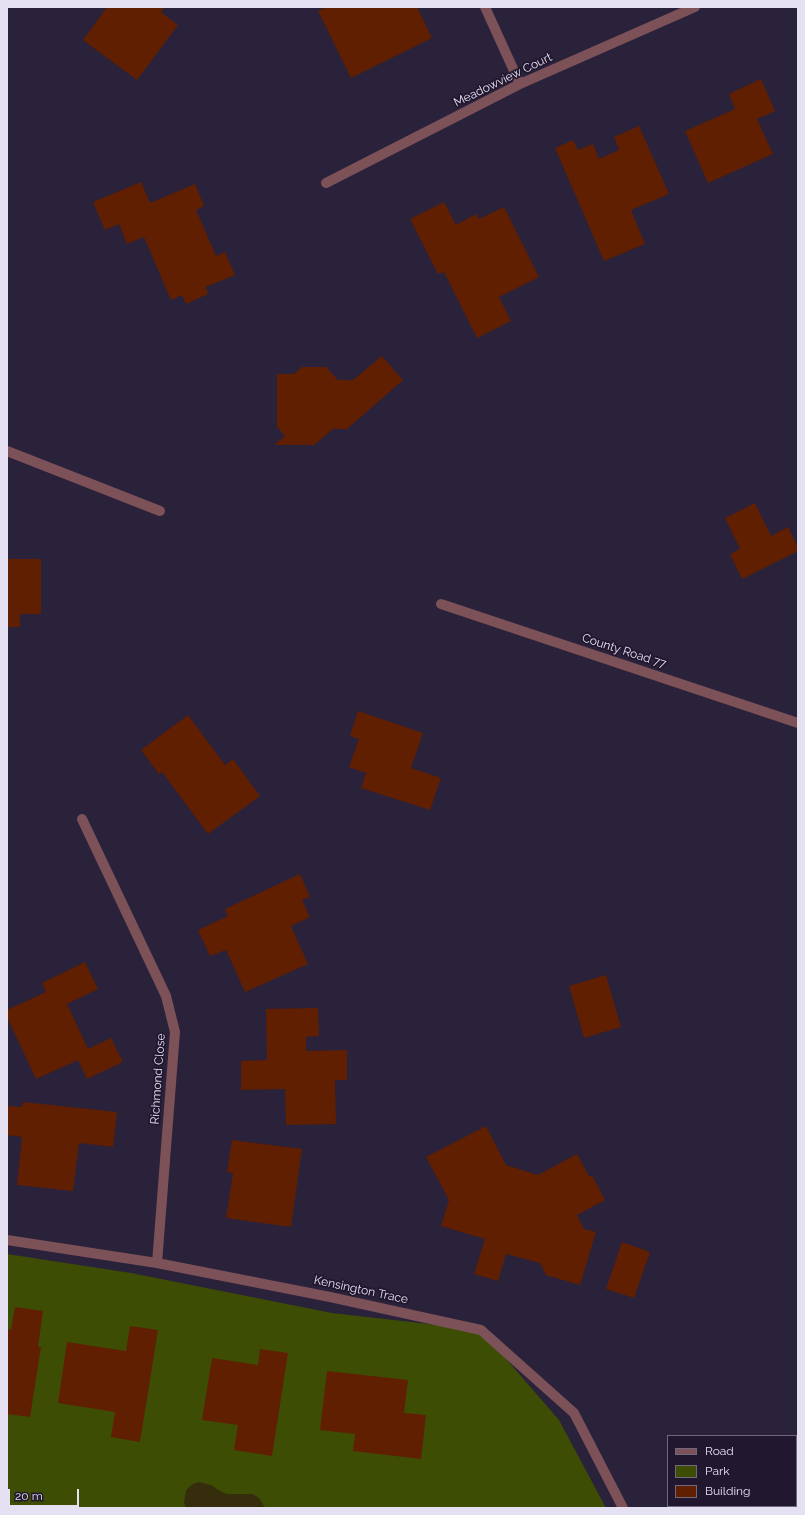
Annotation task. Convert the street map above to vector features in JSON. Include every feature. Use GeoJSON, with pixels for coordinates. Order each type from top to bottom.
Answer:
{"type":"FeatureCollection","features":[{"type":"Feature","properties":{"kind":"street"},"geometry":{"type":"LineString","coordinates":[[485,7],[520,84]]}},
{"type":"Feature","properties":{"kind":"street","name":"Meadowview Court"},"geometry":{"type":"LineString","coordinates":[[326,183],[520,84],[695,7]]}},
{"type":"Feature","properties":{"kind":"street"},"geometry":{"type":"LineString","coordinates":[[7,451],[160,511]]}},
{"type":"Feature","properties":{"kind":"street","name":"County Road 77"},"geometry":{"type":"LineString","coordinates":[[441,604],[798,723]]}},
{"type":"Feature","properties":{"kind":"street","name":"Richmond Close"},"geometry":{"type":"LineString","coordinates":[[82,819],[166,996],[175,1032],[157,1264]]}},
{"type":"Feature","properties":{"kind":"street","name":"Kensington Trace"},"geometry":{"type":"LineString","coordinates":[[7,1240],[157,1264],[330,1297],[481,1330],[574,1413],[623,1508]]}},
{"type":"Feature","properties":{"kind":"green space"},"geometry":{"type":"Polygon","coordinates":[[[7,1254],[131,1273],[332,1313],[481,1330],[559,1420],[606,1508],[7,1508],[7,1254]]]}},
{"type":"Feature","properties":{"kind":"sand"},"geometry":{"type":"Polygon","coordinates":[[[199,1482],[211,1485],[227,1494],[253,1494],[260,1499],[265,1508],[186,1508],[184,1502],[186,1490],[193,1484],[199,1482]]]}},
{"type":"Feature","properties":{"kind":"building"},"geometry":{"type":"Polygon","coordinates":[[[107,7],[164,7],[161,12],[178,25],[137,80],[83,40],[107,7]]]}},
{"type":"Feature","properties":{"kind":"building"},"geometry":{"type":"Polygon","coordinates":[[[326,7],[417,7],[432,38],[351,78],[318,11],[326,7]]]}},
{"type":"Feature","properties":{"kind":"building"},"geometry":{"type":"Polygon","coordinates":[[[761,79],[775,111],[757,119],[773,154],[708,183],[685,131],[735,109],[729,94],[761,79]]]}},
{"type":"Feature","properties":{"kind":"building"},"geometry":{"type":"Polygon","coordinates":[[[639,126],[669,194],[631,210],[645,244],[604,261],[555,148],[573,140],[578,150],[593,144],[599,159],[619,150],[614,137],[639,126]]]}},
{"type":"Feature","properties":{"kind":"building"},"geometry":{"type":"Polygon","coordinates":[[[141,182],[150,203],[195,184],[204,206],[196,210],[216,256],[225,252],[235,275],[206,287],[208,294],[186,304],[182,295],[171,300],[144,237],[127,244],[119,224],[105,230],[93,202],[141,182]]]}},
{"type":"Feature","properties":{"kind":"building"},"geometry":{"type":"Polygon","coordinates":[[[444,202],[456,225],[476,214],[479,219],[504,207],[539,277],[499,297],[511,321],[477,338],[444,272],[438,274],[410,219],[444,202]]]}},
{"type":"Feature","properties":{"kind":"building"},"geometry":{"type":"Polygon","coordinates":[[[382,356],[403,380],[347,429],[333,429],[314,445],[274,445],[285,436],[277,427],[277,374],[294,374],[302,367],[326,367],[338,380],[353,380],[382,356]]]}},
{"type":"Feature","properties":{"kind":"building"},"geometry":{"type":"Polygon","coordinates":[[[755,503],[771,536],[788,527],[798,551],[742,579],[730,554],[740,549],[725,518],[755,503]]]}},
{"type":"Feature","properties":{"kind":"building"},"geometry":{"type":"Polygon","coordinates":[[[7,559],[41,559],[41,614],[20,614],[20,627],[8,627],[7,559]]]}},
{"type":"Feature","properties":{"kind":"building"},"geometry":{"type":"Polygon","coordinates":[[[358,711],[423,733],[411,768],[441,778],[430,810],[361,788],[366,773],[349,767],[359,739],[350,736],[358,711]]]}},
{"type":"Feature","properties":{"kind":"building"},"geometry":{"type":"Polygon","coordinates":[[[188,715],[225,765],[233,759],[260,796],[208,834],[162,772],[159,774],[141,750],[188,715]]]}},
{"type":"Feature","properties":{"kind":"building"},"geometry":{"type":"Polygon","coordinates":[[[300,874],[310,897],[302,900],[310,917],[291,926],[308,964],[245,992],[226,950],[210,956],[198,930],[228,916],[225,909],[300,874]]]}},
{"type":"Feature","properties":{"kind":"building"},"geometry":{"type":"Polygon","coordinates":[[[85,962],[98,989],[67,1004],[88,1049],[111,1038],[123,1062],[87,1079],[78,1060],[36,1079],[7,1017],[7,1010],[46,992],[42,983],[85,962]]]}},
{"type":"Feature","properties":{"kind":"building"},"geometry":{"type":"Polygon","coordinates":[[[606,975],[621,1027],[584,1038],[569,986],[606,975]]]}},
{"type":"Feature","properties":{"kind":"building"},"geometry":{"type":"Polygon","coordinates":[[[318,1008],[319,1036],[306,1037],[306,1051],[347,1050],[347,1080],[335,1080],[336,1124],[286,1125],[285,1089],[241,1090],[241,1061],[267,1060],[266,1009],[318,1008]]]}},
{"type":"Feature","properties":{"kind":"building"},"geometry":{"type":"Polygon","coordinates":[[[23,1102],[117,1112],[113,1147],[79,1143],[73,1191],[17,1185],[22,1137],[7,1135],[7,1106],[22,1107],[23,1102]]]}},
{"type":"Feature","properties":{"kind":"building"},"geometry":{"type":"Polygon","coordinates":[[[486,1126],[506,1165],[538,1175],[577,1154],[589,1176],[593,1177],[605,1200],[577,1215],[584,1229],[596,1232],[580,1285],[546,1275],[540,1263],[506,1254],[498,1281],[474,1274],[485,1239],[441,1226],[449,1200],[426,1157],[486,1126]]]}},
{"type":"Feature","properties":{"kind":"building"},"geometry":{"type":"Polygon","coordinates":[[[232,1140],[302,1149],[291,1227],[226,1218],[233,1173],[227,1172],[232,1140]]]}},
{"type":"Feature","properties":{"kind":"building"},"geometry":{"type":"Polygon","coordinates":[[[622,1242],[650,1252],[634,1298],[606,1289],[622,1242]]]}},
{"type":"Feature","properties":{"kind":"building"},"geometry":{"type":"Polygon","coordinates":[[[15,1307],[43,1311],[38,1347],[41,1347],[30,1417],[7,1414],[7,1329],[11,1330],[15,1307]]]}},
{"type":"Feature","properties":{"kind":"building"},"geometry":{"type":"Polygon","coordinates":[[[130,1326],[158,1330],[140,1442],[111,1437],[115,1412],[58,1403],[67,1342],[126,1351],[130,1326]]]}},
{"type":"Feature","properties":{"kind":"building"},"geometry":{"type":"Polygon","coordinates":[[[260,1349],[288,1353],[272,1456],[234,1450],[238,1425],[202,1420],[212,1358],[258,1365],[260,1349]]]}},
{"type":"Feature","properties":{"kind":"building"},"geometry":{"type":"Polygon","coordinates":[[[327,1371],[408,1380],[404,1413],[426,1415],[421,1459],[353,1451],[355,1434],[320,1430],[327,1371]]]}}]}
